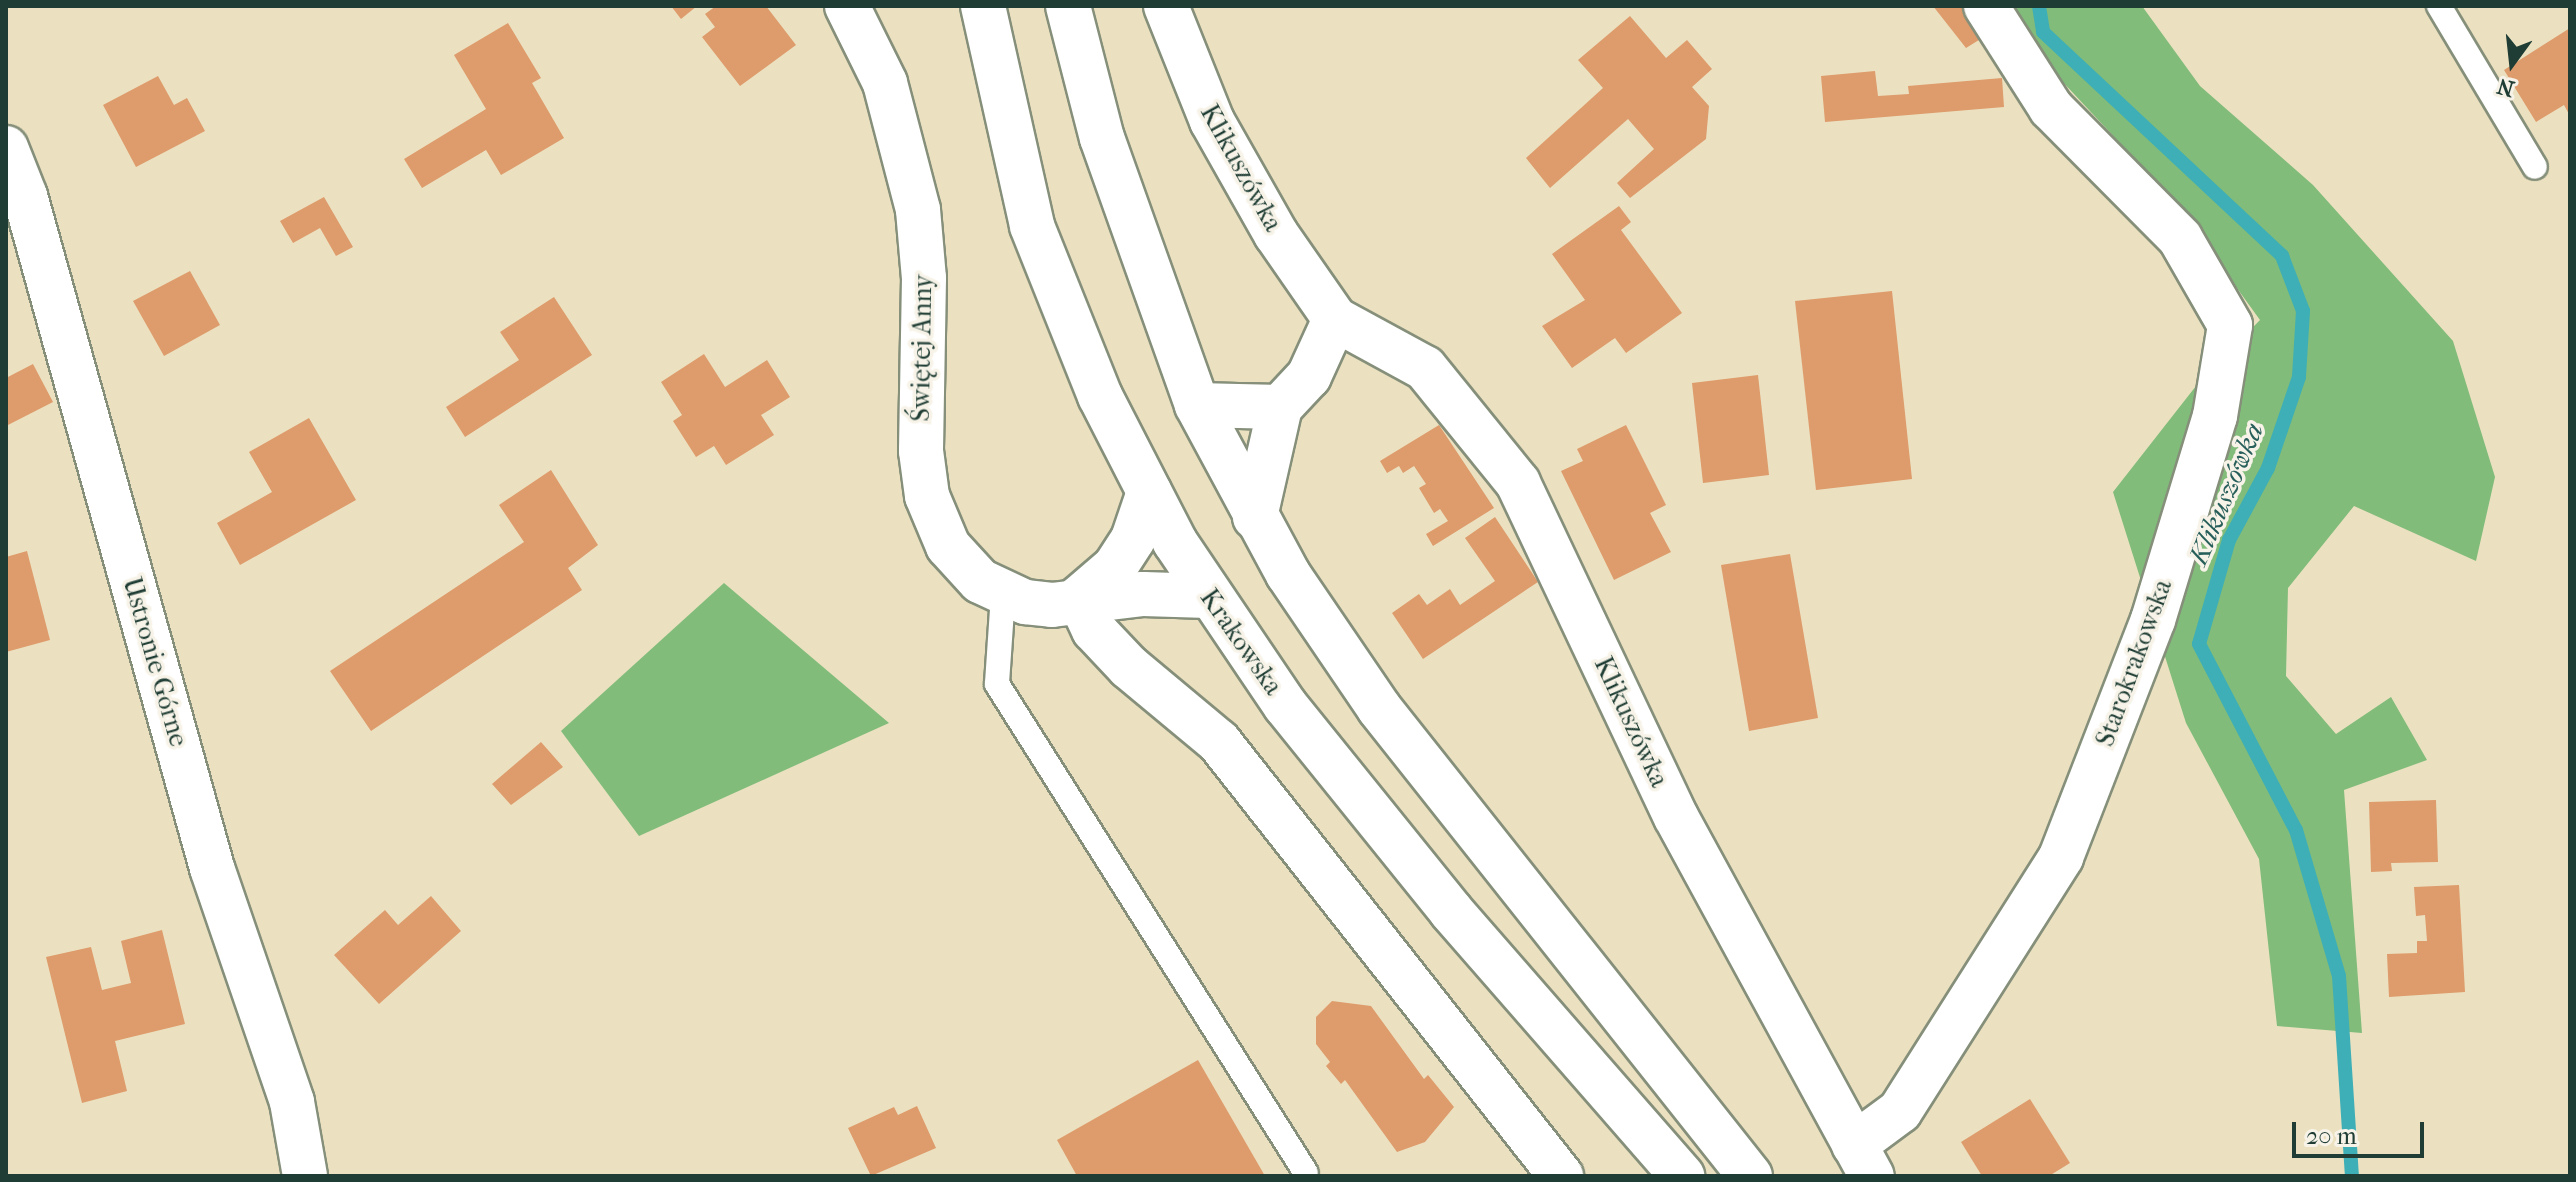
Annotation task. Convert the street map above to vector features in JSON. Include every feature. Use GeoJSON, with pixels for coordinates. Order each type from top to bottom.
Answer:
{"type":"FeatureCollection","features":[{"type":"Feature","properties":{"kind":"street","name":"Świętej Anny"},"geometry":{"type":"LineString","coordinates":[[847,6],[885,83],[918,210],[924,278],[921,451],[927,496],[937,527],[964,567],[1003,595],[1052,605],[1079,598],[1208,596]]}},
{"type":"Feature","properties":{"kind":"street","name":"Krakowska"},"geometry":{"type":"LineString","coordinates":[[983,6],[1032,226],[1077,343],[1149,492],[1208,596],[1285,705],[1451,911],[1682,1176]]}},
{"type":"Feature","properties":{"kind":"street"},"geometry":{"type":"LineString","coordinates":[[1068,6],[1102,138],[1197,405],[1255,517],[1379,708],[1750,1176]]}},
{"type":"Feature","properties":{"kind":"street","name":"Klikuszówka"},"geometry":{"type":"LineString","coordinates":[[1166,6],[1212,121],[1276,234],[1335,319],[1425,368],[1518,483],[1676,817],[1863,1160]]}},
{"type":"Feature","properties":{"kind":"street","name":"Starokrakowska"},"geometry":{"type":"LineString","coordinates":[[1863,1160],[1900,1111],[2061,857],[2153,620],[2215,416],[2230,325],[2180,238],[2051,108],[1986,6]]}},
{"type":"Feature","properties":{"kind":"street","name":"Ustronie Górne"},"geometry":{"type":"LineString","coordinates":[[6,148],[25,196],[212,868],[292,1102],[305,1176]]}},
{"type":"Feature","properties":{"kind":"street"},"geometry":{"type":"LineString","coordinates":[[1255,517],[1280,407],[1309,376],[1335,319]]}},
{"type":"Feature","properties":{"kind":"street"},"geometry":{"type":"LineString","coordinates":[[1197,405],[1280,407]]}},
{"type":"Feature","properties":{"kind":"street"},"geometry":{"type":"LineString","coordinates":[[1149,492],[1133,539],[1115,567],[1079,598],[1094,630],[1129,667],[1219,742],[1561,1176]]}},
{"type":"Feature","properties":{"kind":"lane"},"geometry":{"type":"LineString","coordinates":[[2439,6],[2535,167]]}},
{"type":"Feature","properties":{"kind":"lane"},"geometry":{"type":"LineString","coordinates":[[1003,595],[997,684],[1306,1173]]}},
{"type":"Feature","properties":{"kind":"green space"},"geometry":{"type":"Polygon","coordinates":[[[2012,6],[2142,6],[2200,86],[2313,185],[2453,341],[2495,477],[2476,561],[2354,506],[2288,588],[2286,676],[2336,734],[2391,697],[2427,760],[2344,790],[2362,1033],[2277,1026],[2259,859],[2186,723],[2113,492],[2196,386],[2260,320],[2174,201],[2060,79],[2012,6]]]}},
{"type":"Feature","properties":{"kind":"green space"},"geometry":{"type":"Polygon","coordinates":[[[724,583],[889,723],[639,836],[561,731],[724,583]]]}},
{"type":"Feature","properties":{"kind":"building"},"geometry":{"type":"Polygon","coordinates":[[[671,6],[697,6],[681,19],[671,6]]]}},
{"type":"Feature","properties":{"kind":"building"},"geometry":{"type":"Polygon","coordinates":[[[716,6],[766,6],[796,45],[740,86],[702,37],[715,27],[705,14],[716,6]]]}},
{"type":"Feature","properties":{"kind":"building"},"geometry":{"type":"Polygon","coordinates":[[[1933,6],[1969,6],[1987,35],[1966,48],[1933,6]]]}},
{"type":"Feature","properties":{"kind":"building"},"geometry":{"type":"Polygon","coordinates":[[[1630,16],[1666,58],[1687,40],[1712,69],[1692,87],[1709,106],[1706,139],[1630,198],[1617,183],[1654,149],[1628,119],[1550,188],[1526,158],[1603,88],[1578,60],[1630,16]]]}},
{"type":"Feature","properties":{"kind":"building"},"geometry":{"type":"Polygon","coordinates":[[[508,23],[541,78],[532,83],[564,138],[501,175],[486,150],[422,188],[404,159],[486,109],[454,55],[508,23]]]}},
{"type":"Feature","properties":{"kind":"building"},"geometry":{"type":"Polygon","coordinates":[[[2570,28],[2570,116],[2564,105],[2536,122],[2504,70],[2570,28]]]}},
{"type":"Feature","properties":{"kind":"building"},"geometry":{"type":"Polygon","coordinates":[[[1875,71],[1878,96],[1909,94],[1908,86],[2002,78],[2004,107],[1825,122],[1821,76],[1875,71]]]}},
{"type":"Feature","properties":{"kind":"building"},"geometry":{"type":"Polygon","coordinates":[[[158,76],[174,105],[187,98],[205,131],[136,167],[103,105],[158,76]]]}},
{"type":"Feature","properties":{"kind":"building"},"geometry":{"type":"Polygon","coordinates":[[[324,197],[353,247],[336,256],[320,228],[293,243],[280,221],[324,197]]]}},
{"type":"Feature","properties":{"kind":"building"},"geometry":{"type":"Polygon","coordinates":[[[1619,206],[1631,222],[1621,230],[1682,313],[1626,353],[1615,338],[1572,368],[1542,326],[1585,300],[1552,254],[1619,206]]]}},
{"type":"Feature","properties":{"kind":"building"},"geometry":{"type":"Polygon","coordinates":[[[190,271],[220,325],[164,356],[133,301],[190,271]]]}},
{"type":"Feature","properties":{"kind":"building"},"geometry":{"type":"Polygon","coordinates":[[[1892,291],[1912,479],[1816,490],[1795,301],[1892,291]]]}},
{"type":"Feature","properties":{"kind":"building"},"geometry":{"type":"Polygon","coordinates":[[[554,297],[592,355],[465,437],[446,407],[519,360],[500,332],[554,297]]]}},
{"type":"Feature","properties":{"kind":"building"},"geometry":{"type":"Polygon","coordinates":[[[704,354],[725,387],[767,360],[790,397],[761,415],[774,435],[726,465],[714,446],[696,457],[673,421],[682,415],[661,382],[704,354]]]}},
{"type":"Feature","properties":{"kind":"building"},"geometry":{"type":"Polygon","coordinates":[[[33,364],[53,402],[6,426],[6,378],[33,364]]]}},
{"type":"Feature","properties":{"kind":"building"},"geometry":{"type":"Polygon","coordinates":[[[1758,375],[1769,475],[1703,483],[1692,383],[1758,375]]]}},
{"type":"Feature","properties":{"kind":"building"},"geometry":{"type":"Polygon","coordinates":[[[309,418],[356,500],[240,565],[217,523],[272,492],[249,452],[309,418]]]}},
{"type":"Feature","properties":{"kind":"building"},"geometry":{"type":"Polygon","coordinates":[[[1439,425],[1494,508],[1433,546],[1426,534],[1448,521],[1440,509],[1434,513],[1419,488],[1426,484],[1414,466],[1403,473],[1399,466],[1387,473],[1380,461],[1439,425]]]}},
{"type":"Feature","properties":{"kind":"building"},"geometry":{"type":"Polygon","coordinates":[[[1626,425],[1666,505],[1650,513],[1671,552],[1614,580],[1561,471],[1583,461],[1577,449],[1626,425]]]}},
{"type":"Feature","properties":{"kind":"building"},"geometry":{"type":"Polygon","coordinates":[[[551,470],[598,545],[568,568],[582,590],[371,731],[330,671],[524,542],[499,505],[551,470]]]}},
{"type":"Feature","properties":{"kind":"building"},"geometry":{"type":"Polygon","coordinates":[[[1495,517],[1538,582],[1423,659],[1392,613],[1419,594],[1427,605],[1450,589],[1460,605],[1495,581],[1465,538],[1495,517]]]}},
{"type":"Feature","properties":{"kind":"building"},"geometry":{"type":"Polygon","coordinates":[[[27,551],[50,640],[6,652],[6,557],[27,551]]]}},
{"type":"Feature","properties":{"kind":"building"},"geometry":{"type":"Polygon","coordinates":[[[1790,554],[1818,718],[1749,731],[1721,565],[1790,554]]]}},
{"type":"Feature","properties":{"kind":"building"},"geometry":{"type":"Polygon","coordinates":[[[541,742],[563,767],[511,805],[492,784],[541,742]]]}},
{"type":"Feature","properties":{"kind":"building"},"geometry":{"type":"Polygon","coordinates":[[[2436,800],[2438,862],[2391,863],[2392,871],[2371,872],[2369,802],[2436,800]]]}},
{"type":"Feature","properties":{"kind":"building"},"geometry":{"type":"Polygon","coordinates":[[[2459,885],[2465,992],[2389,997],[2387,954],[2417,953],[2417,941],[2427,941],[2425,915],[2416,916],[2414,887],[2459,885]]]}},
{"type":"Feature","properties":{"kind":"building"},"geometry":{"type":"Polygon","coordinates":[[[431,896],[461,931],[379,1004],[334,955],[385,910],[398,925],[431,896]]]}},
{"type":"Feature","properties":{"kind":"building"},"geometry":{"type":"Polygon","coordinates":[[[162,930],[185,1024],[115,1041],[127,1091],[82,1103],[46,957],[91,947],[102,990],[131,983],[121,941],[162,930]]]}},
{"type":"Feature","properties":{"kind":"building"},"geometry":{"type":"Polygon","coordinates":[[[1332,1001],[1371,1006],[1424,1079],[1428,1075],[1454,1107],[1425,1142],[1397,1152],[1345,1080],[1341,1084],[1326,1066],[1330,1062],[1316,1044],[1316,1017],[1332,1001]]]}},
{"type":"Feature","properties":{"kind":"building"},"geometry":{"type":"Polygon","coordinates":[[[1198,1060],[1265,1176],[1077,1176],[1057,1140],[1198,1060]]]}},
{"type":"Feature","properties":{"kind":"building"},"geometry":{"type":"Polygon","coordinates":[[[2030,1099],[2070,1163],[2049,1176],[1982,1176],[1961,1142],[2030,1099]]]}},
{"type":"Feature","properties":{"kind":"building"},"geometry":{"type":"Polygon","coordinates":[[[917,1106],[936,1148],[871,1176],[848,1128],[894,1107],[898,1115],[917,1106]]]}},
{"type":"Feature","properties":{"kind":"waterway","name":"Klikuszówka"},"geometry":{"type":"LineString","coordinates":[[2039,6],[2043,32],[2282,256],[2303,311],[2299,377],[2268,468],[2229,540],[2199,644],[2296,830],[2339,976],[2352,1176]]}}]}
